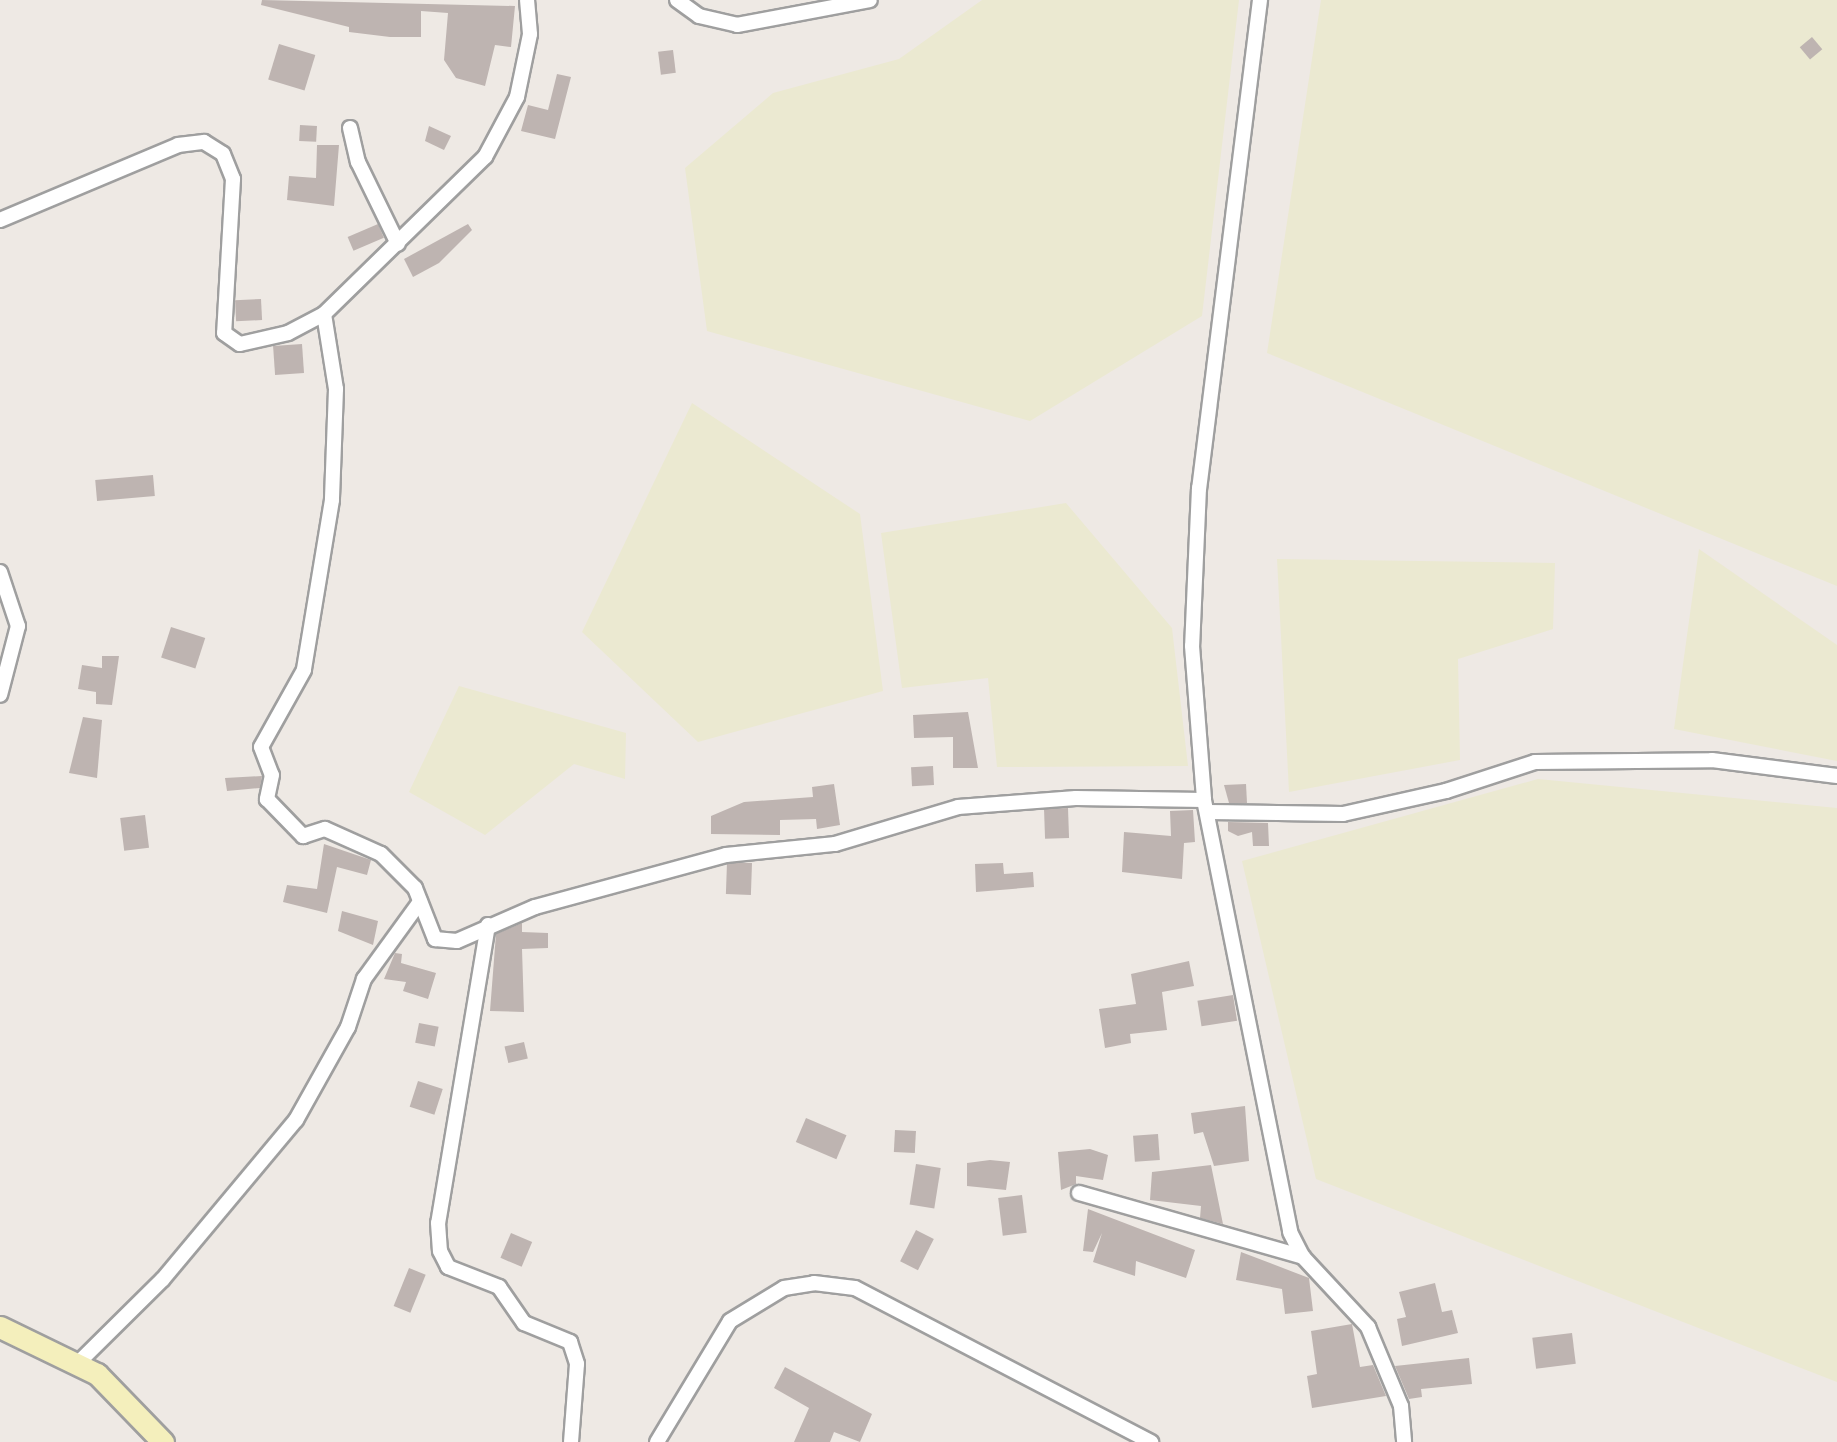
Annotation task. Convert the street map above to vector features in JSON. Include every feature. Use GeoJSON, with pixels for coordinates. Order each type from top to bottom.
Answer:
{"type":"FeatureCollection","features":[{"type":"Feature","properties":{"kind":"street"},"geometry":{"type":"LineString","coordinates":[[0,220],[178,145],[204,142],[223,154],[233,178],[227,337],[236,344],[257,342],[324,314],[453,195],[507,126],[527,57],[527,0]]}},
{"type":"Feature","properties":{"kind":"street"},"geometry":{"type":"LineString","coordinates":[[677,0],[699,16],[737,25],[870,0]]}},
{"type":"Feature","properties":{"kind":"street"},"geometry":{"type":"LineString","coordinates":[[1260,0],[1194,551],[1192,646],[1205,806],[1290,1232],[1303,1257],[1368,1326],[1401,1406],[1404,1442]]}},
{"type":"Feature","properties":{"kind":"street"},"geometry":{"type":"LineString","coordinates":[[350,128],[358,162],[398,244]]}},
{"type":"Feature","properties":{"kind":"street"},"geometry":{"type":"LineString","coordinates":[[324,314],[336,388],[332,500],[304,670],[261,747],[272,775],[267,799],[303,835],[325,829],[381,854],[415,888],[435,939],[457,941],[488,925],[726,856],[835,844],[958,807],[1076,798],[1343,814],[1446,791],[1535,762],[1712,760],[1837,776]]}},
{"type":"Feature","properties":{"kind":"street"},"geometry":{"type":"LineString","coordinates":[[0,572],[18,626],[0,695]]}},
{"type":"Feature","properties":{"kind":"street"},"geometry":{"type":"LineString","coordinates":[[76,1365],[163,1279],[296,1120],[343,1038],[364,979],[420,902]]}},
{"type":"Feature","properties":{"kind":"street"},"geometry":{"type":"LineString","coordinates":[[488,925],[438,1223],[440,1251],[448,1266],[499,1287],[524,1323],[570,1342],[577,1364],[571,1442]]}},
{"type":"Feature","properties":{"kind":"street"},"geometry":{"type":"LineString","coordinates":[[1079,1193],[1303,1257]]}},
{"type":"Feature","properties":{"kind":"street"},"geometry":{"type":"LineString","coordinates":[[657,1442],[730,1321],[784,1288],[814,1283],[855,1288],[1151,1442]]}},
{"type":"Feature","properties":{"kind":"street"},"geometry":{"type":"LineString","coordinates":[[0,1327],[115,1388],[163,1442]]}},
{"type":"Feature","properties":{"kind":"shaded area"},"geometry":{"type":"Polygon","coordinates":[[[982,0],[1239,0],[1202,316],[1030,421],[707,331],[685,168],[773,93],[899,59],[982,0]]]}},
{"type":"Feature","properties":{"kind":"shaded area"},"geometry":{"type":"Polygon","coordinates":[[[1321,0],[1837,0],[1837,586],[1267,353],[1321,0]]]}},
{"type":"Feature","properties":{"kind":"shaded area"},"geometry":{"type":"Polygon","coordinates":[[[692,403],[860,514],[883,691],[698,742],[582,632],[692,403]]]}},
{"type":"Feature","properties":{"kind":"shaded area"},"geometry":{"type":"Polygon","coordinates":[[[1066,503],[1172,628],[1188,766],[997,767],[988,678],[902,688],[881,533],[1066,503]]]}},
{"type":"Feature","properties":{"kind":"shaded area"},"geometry":{"type":"Polygon","coordinates":[[[1699,549],[1837,645],[1837,761],[1674,729],[1699,549]]]}},
{"type":"Feature","properties":{"kind":"shaded area"},"geometry":{"type":"Polygon","coordinates":[[[1277,559],[1555,563],[1553,629],[1458,659],[1460,760],[1289,792],[1277,559]]]}},
{"type":"Feature","properties":{"kind":"shaded area"},"geometry":{"type":"Polygon","coordinates":[[[459,686],[626,733],[625,779],[574,764],[485,835],[409,792],[459,686]]]}},
{"type":"Feature","properties":{"kind":"shaded area"},"geometry":{"type":"Polygon","coordinates":[[[1538,779],[1837,808],[1837,1382],[1316,1179],[1242,861],[1538,779]]]}},
{"type":"Feature","properties":{"kind":"building"},"geometry":{"type":"Polygon","coordinates":[[[262,0],[515,6],[511,47],[495,45],[485,86],[456,78],[444,60],[448,13],[421,11],[421,37],[390,37],[349,32],[349,27],[261,5],[262,0]]]}},
{"type":"Feature","properties":{"kind":"building"},"geometry":{"type":"Polygon","coordinates":[[[1812,37],[1822,49],[1810,60],[1800,47],[1812,37]]]}},
{"type":"Feature","properties":{"kind":"building"},"geometry":{"type":"Polygon","coordinates":[[[279,44],[315,55],[305,90],[268,79],[279,44]]]}},
{"type":"Feature","properties":{"kind":"building"},"geometry":{"type":"Polygon","coordinates":[[[673,50],[676,73],[661,75],[658,52],[673,50]]]}},
{"type":"Feature","properties":{"kind":"building"},"geometry":{"type":"Polygon","coordinates":[[[557,74],[571,77],[555,139],[521,131],[528,105],[548,110],[557,74]]]}},
{"type":"Feature","properties":{"kind":"building"},"geometry":{"type":"Polygon","coordinates":[[[300,125],[317,126],[316,142],[299,141],[300,125]]]}},
{"type":"Feature","properties":{"kind":"building"},"geometry":{"type":"Polygon","coordinates":[[[429,126],[451,136],[444,150],[425,141],[429,126]]]}},
{"type":"Feature","properties":{"kind":"building"},"geometry":{"type":"Polygon","coordinates":[[[317,145],[339,145],[334,206],[287,200],[289,176],[316,178],[317,145]]]}},
{"type":"Feature","properties":{"kind":"building"},"geometry":{"type":"Polygon","coordinates":[[[378,224],[384,238],[353,251],[348,237],[378,224]]]}},
{"type":"Feature","properties":{"kind":"building"},"geometry":{"type":"Polygon","coordinates":[[[468,224],[472,230],[439,263],[413,277],[404,259],[468,224]]]}},
{"type":"Feature","properties":{"kind":"building"},"geometry":{"type":"Polygon","coordinates":[[[261,299],[262,320],[236,321],[235,300],[261,299]]]}},
{"type":"Feature","properties":{"kind":"building"},"geometry":{"type":"Polygon","coordinates":[[[302,344],[304,373],[275,375],[273,346],[302,344]]]}},
{"type":"Feature","properties":{"kind":"building"},"geometry":{"type":"Polygon","coordinates":[[[153,475],[155,496],[97,501],[95,480],[153,475]]]}},
{"type":"Feature","properties":{"kind":"building"},"geometry":{"type":"Polygon","coordinates":[[[171,627],[205,638],[195,669],[161,657],[171,627]]]}},
{"type":"Feature","properties":{"kind":"building"},"geometry":{"type":"Polygon","coordinates":[[[102,656],[119,656],[112,705],[96,704],[96,692],[78,689],[82,665],[102,668],[102,656]]]}},
{"type":"Feature","properties":{"kind":"building"},"geometry":{"type":"Polygon","coordinates":[[[968,712],[978,768],[953,768],[953,737],[914,738],[913,715],[968,712]]]}},
{"type":"Feature","properties":{"kind":"building"},"geometry":{"type":"Polygon","coordinates":[[[83,717],[102,720],[97,778],[69,773],[83,717]]]}},
{"type":"Feature","properties":{"kind":"building"},"geometry":{"type":"Polygon","coordinates":[[[933,766],[934,785],[912,786],[911,767],[933,766]]]}},
{"type":"Feature","properties":{"kind":"building"},"geometry":{"type":"Polygon","coordinates":[[[262,776],[260,788],[227,791],[225,778],[262,776]]]}},
{"type":"Feature","properties":{"kind":"building"},"geometry":{"type":"Polygon","coordinates":[[[834,784],[840,825],[817,829],[816,819],[780,820],[780,835],[711,834],[711,816],[744,802],[813,797],[812,787],[834,784]]]}},
{"type":"Feature","properties":{"kind":"building"},"geometry":{"type":"Polygon","coordinates":[[[1246,784],[1247,803],[1229,803],[1224,785],[1246,784]]]}},
{"type":"Feature","properties":{"kind":"building"},"geometry":{"type":"Polygon","coordinates":[[[1068,808],[1069,838],[1045,839],[1044,809],[1068,808]]]}},
{"type":"Feature","properties":{"kind":"building"},"geometry":{"type":"Polygon","coordinates":[[[1193,810],[1195,842],[1184,843],[1182,879],[1122,872],[1124,832],[1171,836],[1170,811],[1193,810]]]}},
{"type":"Feature","properties":{"kind":"building"},"geometry":{"type":"Polygon","coordinates":[[[145,815],[149,848],[124,851],[120,818],[145,815]]]}},
{"type":"Feature","properties":{"kind":"building"},"geometry":{"type":"Polygon","coordinates":[[[1228,822],[1268,823],[1269,846],[1253,846],[1252,832],[1238,836],[1228,831],[1228,822]]]}},
{"type":"Feature","properties":{"kind":"building"},"geometry":{"type":"Polygon","coordinates":[[[324,844],[371,860],[367,875],[337,867],[327,913],[283,902],[287,885],[317,889],[324,844]]]}},
{"type":"Feature","properties":{"kind":"building"},"geometry":{"type":"Polygon","coordinates":[[[727,862],[752,863],[751,895],[726,894],[727,862]]]}},
{"type":"Feature","properties":{"kind":"building"},"geometry":{"type":"Polygon","coordinates":[[[1003,863],[1004,874],[1033,872],[1034,887],[976,892],[975,864],[1003,863]]]}},
{"type":"Feature","properties":{"kind":"building"},"geometry":{"type":"Polygon","coordinates":[[[342,911],[378,921],[373,945],[338,931],[342,911]]]}},
{"type":"Feature","properties":{"kind":"building"},"geometry":{"type":"Polygon","coordinates":[[[522,923],[522,932],[548,933],[548,948],[522,949],[524,1012],[490,1011],[496,934],[522,923]]]}},
{"type":"Feature","properties":{"kind":"building"},"geometry":{"type":"Polygon","coordinates":[[[395,953],[402,954],[401,963],[436,973],[428,999],[403,991],[406,982],[384,979],[395,953]]]}},
{"type":"Feature","properties":{"kind":"building"},"geometry":{"type":"Polygon","coordinates":[[[1189,961],[1194,986],[1162,992],[1167,1030],[1130,1034],[1131,1043],[1105,1048],[1099,1009],[1136,1004],[1131,974],[1189,961]]]}},
{"type":"Feature","properties":{"kind":"building"},"geometry":{"type":"Polygon","coordinates":[[[1233,995],[1237,1021],[1202,1026],[1197,1001],[1233,995]]]}},
{"type":"Feature","properties":{"kind":"building"},"geometry":{"type":"Polygon","coordinates":[[[419,1023],[439,1027],[435,1046],[415,1043],[419,1023]]]}},
{"type":"Feature","properties":{"kind":"building"},"geometry":{"type":"Polygon","coordinates":[[[524,1042],[528,1059],[508,1063],[505,1046],[524,1042]]]}},
{"type":"Feature","properties":{"kind":"building"},"geometry":{"type":"Polygon","coordinates":[[[418,1081],[443,1089],[434,1115],[410,1107],[418,1081]]]}},
{"type":"Feature","properties":{"kind":"building"},"geometry":{"type":"Polygon","coordinates":[[[1245,1106],[1249,1161],[1214,1166],[1203,1132],[1194,1134],[1191,1113],[1245,1106]]]}},
{"type":"Feature","properties":{"kind":"building"},"geometry":{"type":"Polygon","coordinates":[[[806,1118],[847,1135],[836,1159],[796,1142],[806,1118]]]}},
{"type":"Feature","properties":{"kind":"building"},"geometry":{"type":"Polygon","coordinates":[[[895,1130],[916,1131],[915,1153],[894,1152],[895,1130]]]}},
{"type":"Feature","properties":{"kind":"building"},"geometry":{"type":"Polygon","coordinates":[[[1158,1134],[1160,1160],[1135,1162],[1133,1136],[1158,1134]]]}},
{"type":"Feature","properties":{"kind":"building"},"geometry":{"type":"Polygon","coordinates":[[[1090,1149],[1108,1155],[1103,1180],[1076,1176],[1076,1184],[1061,1190],[1058,1152],[1090,1149]]]}},
{"type":"Feature","properties":{"kind":"building"},"geometry":{"type":"Polygon","coordinates":[[[990,1160],[1010,1162],[1006,1190],[967,1186],[967,1163],[990,1160]]]}},
{"type":"Feature","properties":{"kind":"building"},"geometry":{"type":"Polygon","coordinates":[[[916,1164],[941,1168],[934,1208],[910,1204],[916,1164]]]}},
{"type":"Feature","properties":{"kind":"building"},"geometry":{"type":"Polygon","coordinates":[[[1211,1165],[1223,1224],[1200,1218],[1201,1206],[1150,1200],[1152,1172],[1211,1165]]]}},
{"type":"Feature","properties":{"kind":"building"},"geometry":{"type":"Polygon","coordinates":[[[1022,1195],[1027,1233],[1003,1236],[998,1198],[1022,1195]]]}},
{"type":"Feature","properties":{"kind":"building"},"geometry":{"type":"Polygon","coordinates":[[[1088,1209],[1195,1250],[1186,1278],[1136,1261],[1135,1276],[1093,1262],[1102,1233],[1093,1252],[1083,1251],[1088,1209]]]}},
{"type":"Feature","properties":{"kind":"building"},"geometry":{"type":"Polygon","coordinates":[[[916,1230],[934,1239],[918,1270],[900,1261],[916,1230]]]}},
{"type":"Feature","properties":{"kind":"building"},"geometry":{"type":"Polygon","coordinates":[[[511,1233],[532,1242],[522,1267],[500,1258],[511,1233]]]}},
{"type":"Feature","properties":{"kind":"building"},"geometry":{"type":"Polygon","coordinates":[[[1241,1252],[1309,1278],[1313,1311],[1285,1314],[1282,1289],[1236,1280],[1241,1252]]]}},
{"type":"Feature","properties":{"kind":"building"},"geometry":{"type":"Polygon","coordinates":[[[409,1268],[426,1275],[410,1313],[394,1306],[409,1268]]]}},
{"type":"Feature","properties":{"kind":"building"},"geometry":{"type":"Polygon","coordinates":[[[1435,1283],[1442,1312],[1452,1310],[1458,1333],[1402,1346],[1397,1319],[1406,1317],[1399,1292],[1435,1283]]]}},
{"type":"Feature","properties":{"kind":"building"},"geometry":{"type":"Polygon","coordinates":[[[1352,1324],[1360,1367],[1373,1365],[1386,1396],[1312,1408],[1307,1376],[1317,1374],[1311,1331],[1352,1324]]]}},
{"type":"Feature","properties":{"kind":"building"},"geometry":{"type":"Polygon","coordinates":[[[1572,1333],[1576,1364],[1536,1369],[1532,1338],[1572,1333]]]}},
{"type":"Feature","properties":{"kind":"building"},"geometry":{"type":"Polygon","coordinates":[[[1469,1358],[1472,1384],[1421,1389],[1422,1397],[1409,1399],[1395,1366],[1469,1358]]]}},
{"type":"Feature","properties":{"kind":"building"},"geometry":{"type":"Polygon","coordinates":[[[785,1367],[872,1414],[860,1442],[834,1432],[830,1442],[794,1442],[809,1408],[774,1388],[785,1367]]]}}]}
